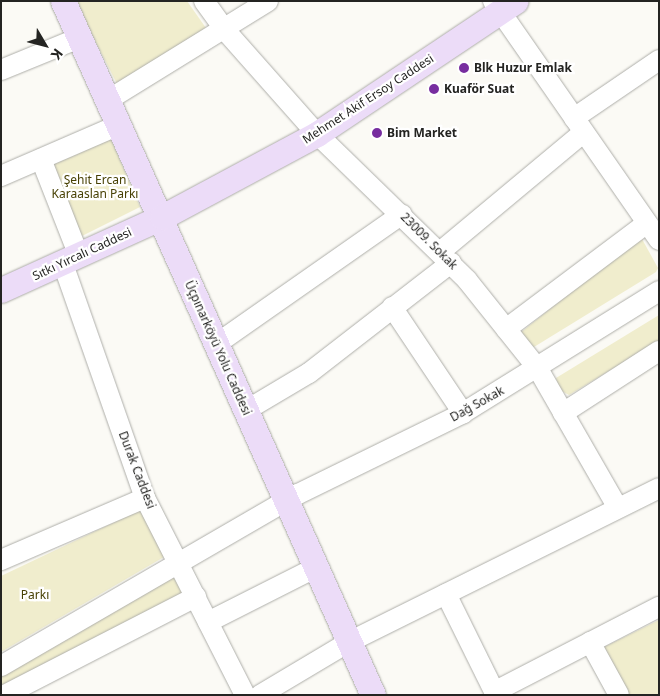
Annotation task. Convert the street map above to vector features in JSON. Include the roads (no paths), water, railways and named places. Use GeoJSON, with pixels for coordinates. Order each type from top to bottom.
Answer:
{"type":"FeatureCollection","features":[{"type":"Feature","properties":{"kind":"main road","name":"Üçpınarköyü Yolu Caddesi"},"geometry":{"type":"LineString","coordinates":[[63,1],[162,217],[215,345],[287,501],[372,695]]}},
{"type":"Feature","properties":{"kind":"main road","name":"Mehmet Akif Ersoy Caddesi"},"geometry":{"type":"LineString","coordinates":[[162,217],[317,134],[503,5]]}},
{"type":"Feature","properties":{"kind":"main road","name":"Sıtkı Yırcalı Caddesi"},"geometry":{"type":"LineString","coordinates":[[1,290],[162,217]]}},
{"type":"Feature","properties":{"kind":"street","name":"23009. Sokak"},"geometry":{"type":"LineString","coordinates":[[204,1],[224,29],[317,134],[445,257],[506,329],[538,369],[618,508]]}},
{"type":"Feature","properties":{"kind":"street"},"geometry":{"type":"LineString","coordinates":[[108,100],[268,1]]}},
{"type":"Feature","properties":{"kind":"street"},"geometry":{"type":"LineString","coordinates":[[503,5],[579,125],[659,240]]}},
{"type":"Feature","properties":{"kind":"street"},"geometry":{"type":"LineString","coordinates":[[1,70],[79,38]]}},
{"type":"Feature","properties":{"kind":"street"},"geometry":{"type":"LineString","coordinates":[[245,410],[309,373],[392,306],[445,257],[579,125],[659,60]]}},
{"type":"Feature","properties":{"kind":"street"},"geometry":{"type":"LineString","coordinates":[[1,176],[119,125]]}},
{"type":"Feature","properties":{"kind":"street","name":"Durak Caddesi"},"geometry":{"type":"LineString","coordinates":[[41,159],[70,260],[145,498],[245,695]]}},
{"type":"Feature","properties":{"kind":"street"},"geometry":{"type":"LineString","coordinates":[[215,345],[402,214]]}},
{"type":"Feature","properties":{"kind":"street"},"geometry":{"type":"LineString","coordinates":[[506,329],[647,223]]}},
{"type":"Feature","properties":{"kind":"street","name":"Dağ Sokak"},"geometry":{"type":"LineString","coordinates":[[1,666],[178,561],[287,501],[463,412],[538,369],[659,291]]}},
{"type":"Feature","properties":{"kind":"street"},"geometry":{"type":"LineString","coordinates":[[392,306],[463,412]]}},
{"type":"Feature","properties":{"kind":"street"},"geometry":{"type":"LineString","coordinates":[[563,413],[659,351]]}},
{"type":"Feature","properties":{"kind":"street"},"geometry":{"type":"LineString","coordinates":[[260,695],[349,642],[659,488]]}},
{"type":"Feature","properties":{"kind":"street"},"geometry":{"type":"LineString","coordinates":[[1,560],[145,498]]}},
{"type":"Feature","properties":{"kind":"street"},"geometry":{"type":"LineString","coordinates":[[208,622],[315,568]]}},
{"type":"Feature","properties":{"kind":"street"},"geometry":{"type":"LineString","coordinates":[[446,594],[495,693],[659,607]]}},
{"type":"Feature","properties":{"kind":"street"},"geometry":{"type":"LineString","coordinates":[[5,695],[196,597]]}},
{"type":"Feature","properties":{"kind":"street"},"geometry":{"type":"LineString","coordinates":[[590,642],[619,695]]}},
{"type":"Feature","properties":{"kind":"place","name":"Blk Huzur Emlak"},"geometry":{"type":"Point","coordinates":[464,68]}},
{"type":"Feature","properties":{"kind":"place","name":"Kuaför Suat"},"geometry":{"type":"Point","coordinates":[434,89]}},
{"type":"Feature","properties":{"kind":"place","name":"Bim Market"},"geometry":{"type":"Point","coordinates":[377,133]}},
{"type":"Feature","properties":{"kind":"park label","name":"Şehit Ercan Karaaslan Parkı"},"geometry":{"type":"Point","coordinates":[95,187]}},
{"type":"Feature","properties":{"kind":"park label","name":"Parkı"},"geometry":{"type":"Point","coordinates":[35,595]}}]}
